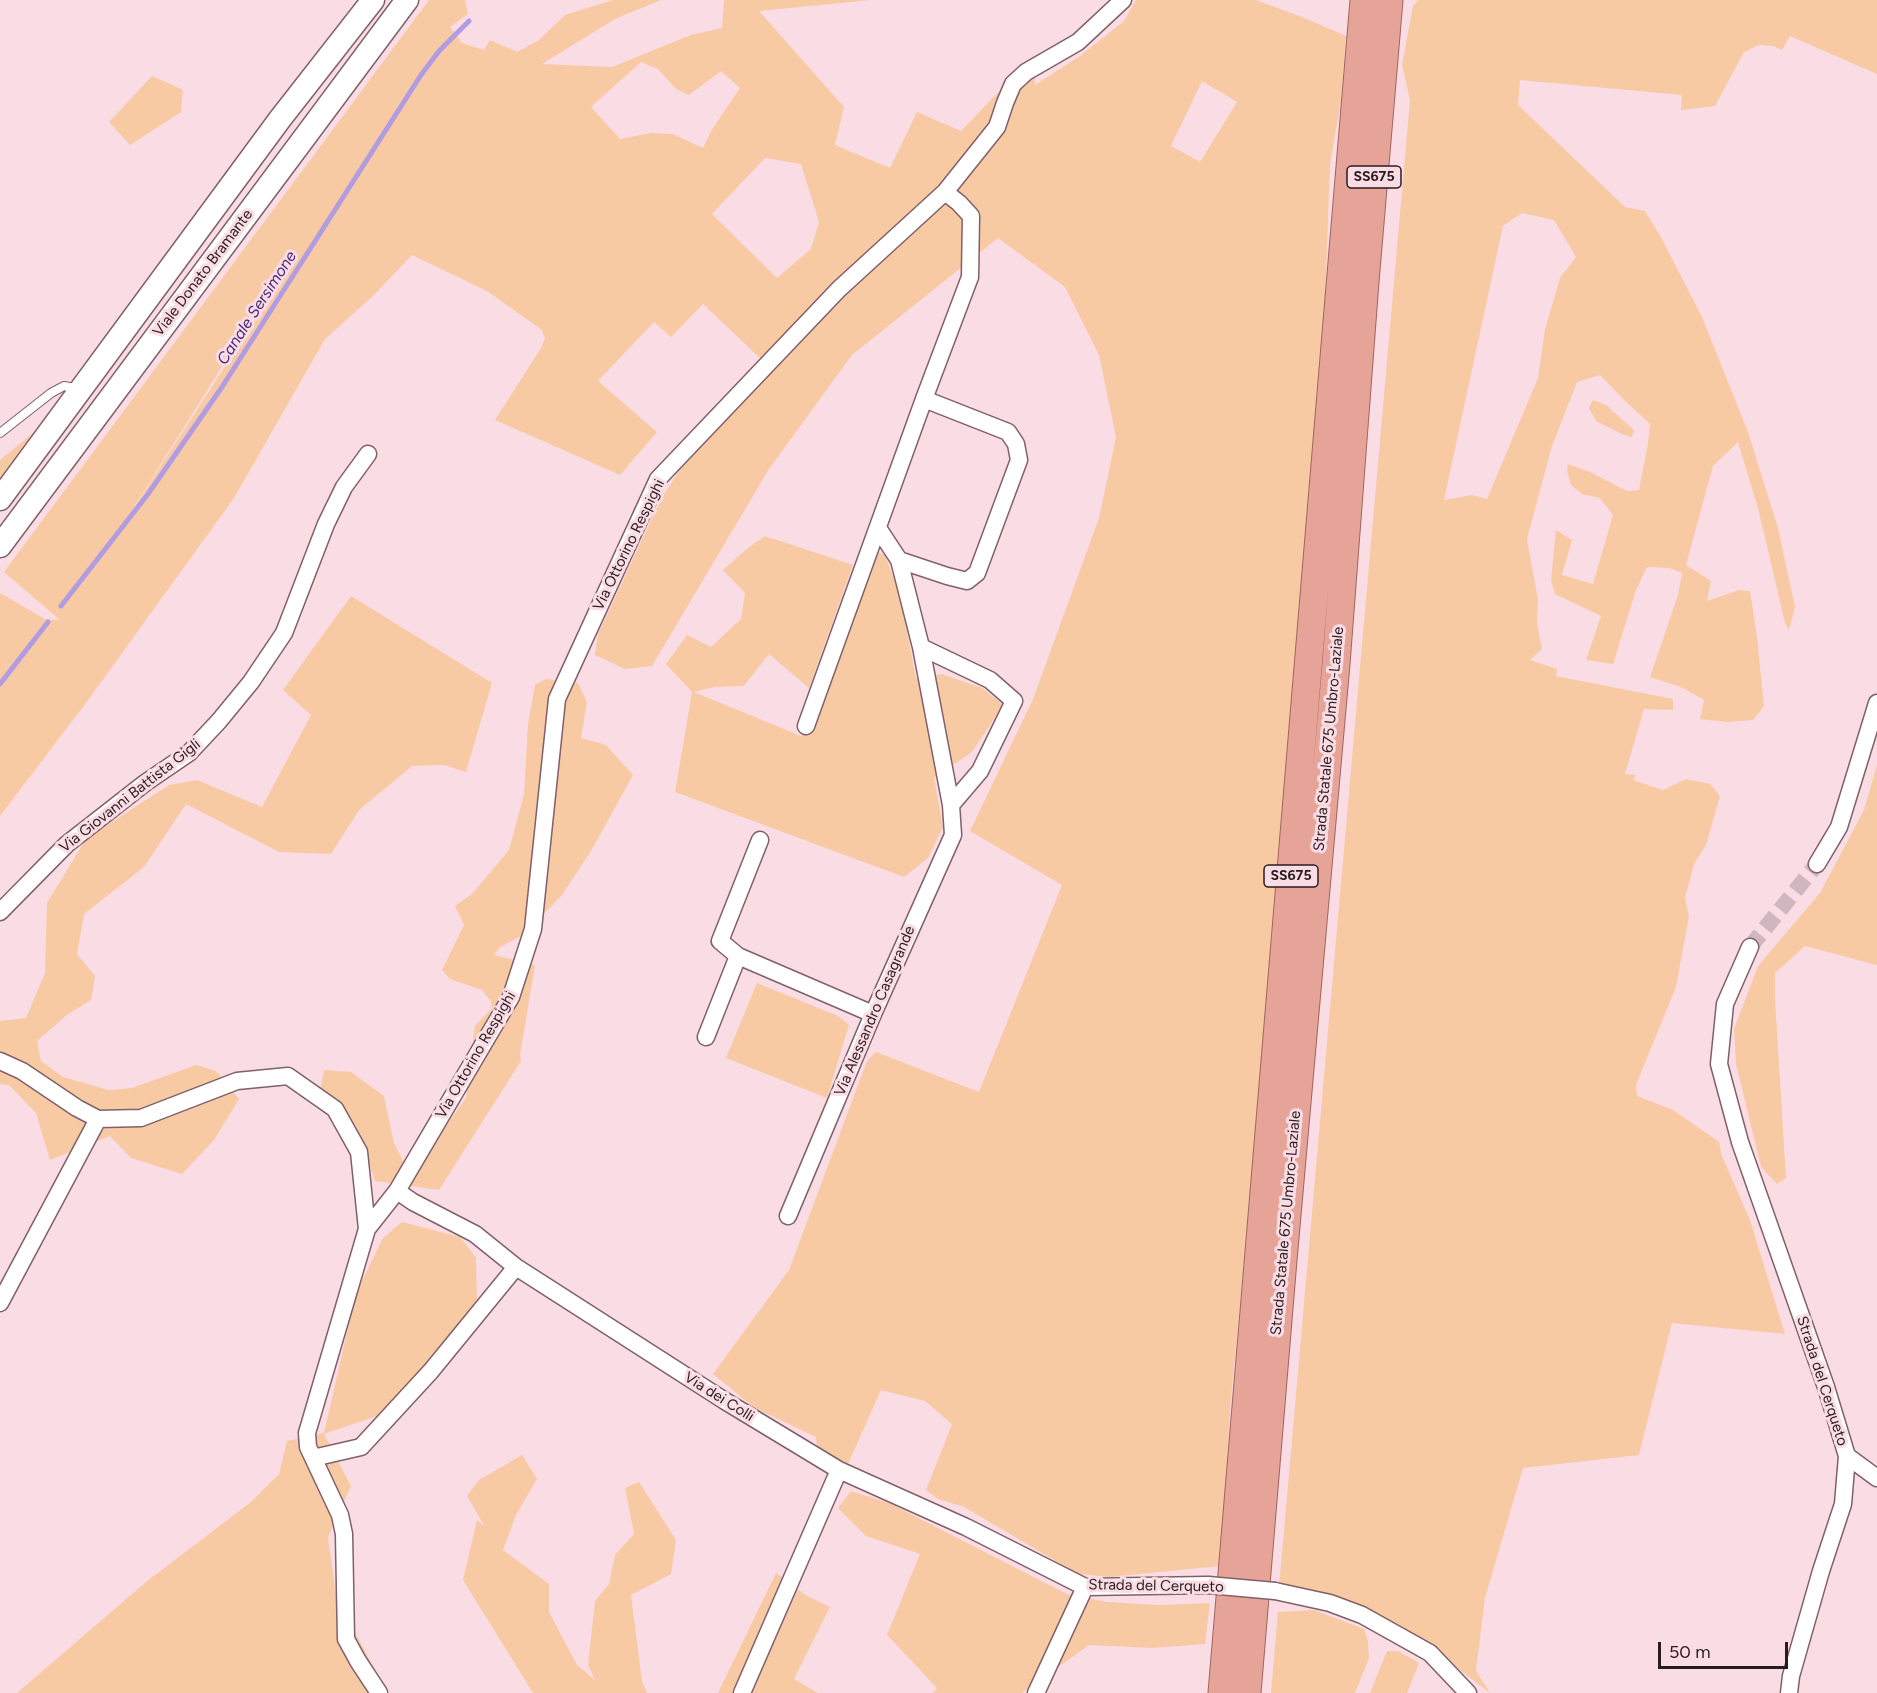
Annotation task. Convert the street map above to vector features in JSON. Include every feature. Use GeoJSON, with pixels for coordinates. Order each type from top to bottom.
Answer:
{"type":"FeatureCollection","features":[{"type":"Feature","properties":{"kind":"highway","name":"Strada Statale 675 Umbro-Laziale"},"geometry":{"type":"LineString","coordinates":[[1222,1693],[1371,65],[1381,5]]}},
{"type":"Feature","properties":{"kind":"highway","name":"Strada Statale 675 Umbro-Laziale"},"geometry":{"type":"LineString","coordinates":[[1247,1693],[1336,664],[1371,65]]}},
{"type":"Feature","properties":{"kind":"main road","name":"Viale Donato Bramante"},"geometry":{"type":"LineString","coordinates":[[0,499],[280,119],[373,0]]}},
{"type":"Feature","properties":{"kind":"main road","name":"Viale Donato Bramante"},"geometry":{"type":"LineString","coordinates":[[0,546],[407,0]]}},
{"type":"Feature","properties":{"kind":"street","name":"Via Ottorino Respighi"},"geometry":{"type":"LineString","coordinates":[[367,1229],[397,1191],[511,998],[533,929],[557,699],[658,479],[839,289],[945,192],[997,127],[1013,84],[1026,72],[1078,42],[1123,0]]}},
{"type":"Feature","properties":{"kind":"street"},"geometry":{"type":"LineString","coordinates":[[806,726],[970,278],[971,216],[945,192]]}},
{"type":"Feature","properties":{"kind":"street"},"geometry":{"type":"LineString","coordinates":[[899,560],[946,576],[966,580],[977,573],[1018,460],[1016,444],[1008,432],[924,399]]}},
{"type":"Feature","properties":{"kind":"street","name":"Via Giovanni Battista Gigli"},"geometry":{"type":"LineString","coordinates":[[0,912],[67,844],[145,783],[189,753],[251,682],[285,633],[326,524],[344,487],[368,454]]}},
{"type":"Feature","properties":{"kind":"street","name":"Via Alessandro Casagrande"},"geometry":{"type":"LineString","coordinates":[[788,1216],[952,835],[951,805],[921,647],[899,560],[878,528]]}},
{"type":"Feature","properties":{"kind":"street"},"geometry":{"type":"LineString","coordinates":[[921,647],[990,680],[1014,701],[981,771],[951,805]]}},
{"type":"Feature","properties":{"kind":"street"},"geometry":{"type":"LineString","coordinates":[[1817,864],[1839,827],[1877,703]]}},
{"type":"Feature","properties":{"kind":"street"},"geometry":{"type":"LineString","coordinates":[[760,840],[720,941],[738,957],[873,1014]]}},
{"type":"Feature","properties":{"kind":"street","name":"Strada del Cerqueto"},"geometry":{"type":"LineString","coordinates":[[1750,947],[1725,1004],[1719,1064],[1740,1142],[1826,1387],[1846,1456],[1843,1504],[1791,1676],[1789,1693]]}},
{"type":"Feature","properties":{"kind":"street"},"geometry":{"type":"LineString","coordinates":[[706,1037],[738,957]]}},
{"type":"Feature","properties":{"kind":"street"},"geometry":{"type":"LineString","coordinates":[[0,1061],[22,1071],[76,1108],[98,1119],[141,1118],[237,1081],[288,1076],[335,1109],[359,1152],[367,1229],[307,1433],[308,1447],[340,1515],[344,1534],[346,1639],[380,1693]]}},
{"type":"Feature","properties":{"kind":"street"},"geometry":{"type":"LineString","coordinates":[[0,1303],[98,1119]]}},
{"type":"Feature","properties":{"kind":"street","name":"Via dei Colli"},"geometry":{"type":"LineString","coordinates":[[397,1191],[413,1202],[475,1234],[516,1267],[725,1401],[839,1470]]}},
{"type":"Feature","properties":{"kind":"street"},"geometry":{"type":"LineString","coordinates":[[313,1458],[361,1447],[431,1371],[516,1267]]}},
{"type":"Feature","properties":{"kind":"street"},"geometry":{"type":"LineString","coordinates":[[1846,1456],[1877,1478]]}},
{"type":"Feature","properties":{"kind":"street"},"geometry":{"type":"LineString","coordinates":[[741,1693],[839,1470]]}},
{"type":"Feature","properties":{"kind":"street","name":"Strada del Cerqueto"},"geometry":{"type":"LineString","coordinates":[[839,1470],[966,1527],[1085,1587],[1208,1585],[1275,1591],[1330,1603],[1362,1615],[1430,1653],[1468,1693]]}},
{"type":"Feature","properties":{"kind":"street"},"geometry":{"type":"LineString","coordinates":[[1036,1693],[1085,1587]]}},
{"type":"Feature","properties":{"kind":"lane"},"geometry":{"type":"LineString","coordinates":[[0,433],[51,393],[64,386],[81,389]]}},
{"type":"Feature","properties":{"kind":"shaded area"},"geometry":{"type":"Polygon","coordinates":[[[429,0],[465,0],[468,14],[450,27],[462,43],[484,50],[490,40],[517,52],[539,40],[565,15],[613,0],[661,0],[615,19],[542,64],[612,67],[691,35],[722,28],[724,0],[872,0],[759,11],[844,107],[835,145],[890,168],[917,112],[961,131],[1033,56],[1035,85],[1080,56],[1124,21],[1136,0],[1256,0],[1346,36],[1341,100],[1330,165],[1320,441],[1271,940],[1261,1078],[1230,1410],[1221,1566],[1109,1577],[1078,1574],[964,1507],[938,1499],[926,1490],[952,1424],[925,1401],[881,1390],[848,1464],[817,1447],[816,1437],[755,1408],[713,1374],[789,1270],[867,1061],[876,1052],[979,1092],[1062,885],[970,831],[1033,699],[1099,518],[1116,437],[1099,355],[1065,287],[998,238],[852,355],[769,469],[652,666],[625,669],[595,655],[598,634],[660,501],[680,469],[765,377],[761,359],[703,304],[671,337],[654,322],[598,381],[657,432],[620,475],[495,420],[541,348],[545,338],[542,330],[487,291],[412,255],[373,296],[325,339],[234,498],[86,703],[0,816],[0,593],[45,619],[60,620],[4,572],[429,0]],[[641,62],[591,107],[620,139],[651,133],[673,134],[703,148],[711,131],[740,88],[721,71],[689,95],[676,89],[658,69],[641,62]],[[1202,81],[1171,146],[1200,162],[1237,102],[1202,81]],[[765,158],[712,214],[777,278],[811,249],[819,222],[801,164],[765,158]],[[285,273],[225,362],[117,534],[285,273]]]}},
{"type":"Feature","properties":{"kind":"shaded area"},"geometry":{"type":"Polygon","coordinates":[[[1418,0],[1877,0],[1877,74],[1790,36],[1782,50],[1773,46],[1759,45],[1744,52],[1715,106],[1681,110],[1682,95],[1520,80],[1518,105],[1625,207],[1645,211],[1662,239],[1702,317],[1748,432],[1778,528],[1795,607],[1789,630],[1785,623],[1758,508],[1738,442],[1713,466],[1686,565],[1711,581],[1707,601],[1739,590],[1750,591],[1764,706],[1753,720],[1727,722],[1700,719],[1704,700],[1681,687],[1650,677],[1678,595],[1682,573],[1670,568],[1647,567],[1636,590],[1613,664],[1586,660],[1601,616],[1555,594],[1551,580],[1556,530],[1572,540],[1562,575],[1593,584],[1613,515],[1600,498],[1582,494],[1571,485],[1567,471],[1568,464],[1590,472],[1627,491],[1639,490],[1650,424],[1600,375],[1577,382],[1552,446],[1527,539],[1538,600],[1537,623],[1542,649],[1530,660],[1557,669],[1556,676],[1673,699],[1673,710],[1644,709],[1625,774],[1636,775],[1633,780],[1663,790],[1686,779],[1710,784],[1720,796],[1706,845],[1694,864],[1685,898],[1689,917],[1676,987],[1636,1085],[1637,1096],[1673,1110],[1719,1142],[1722,1156],[1750,1220],[1785,1334],[1672,1323],[1639,1455],[1523,1468],[1485,1598],[1476,1671],[1490,1693],[1422,1641],[1279,1587],[1410,100],[1402,65],[1413,6],[1418,0]],[[1522,213],[1503,226],[1444,500],[1472,495],[1487,499],[1538,378],[1545,329],[1560,278],[1576,257],[1554,220],[1522,213]]]}},
{"type":"Feature","properties":{"kind":"shaded area"},"geometry":{"type":"Polygon","coordinates":[[[152,76],[183,90],[181,112],[130,145],[109,122],[152,76]]]}},
{"type":"Feature","properties":{"kind":"shaded area"},"geometry":{"type":"Polygon","coordinates":[[[1593,400],[1606,405],[1634,430],[1632,437],[1596,421],[1589,408],[1593,400]]]}},
{"type":"Feature","properties":{"kind":"shaded area"},"geometry":{"type":"Polygon","coordinates":[[[45,428],[0,487],[0,460],[33,433],[45,428]]]}},
{"type":"Feature","properties":{"kind":"shaded area"},"geometry":{"type":"Polygon","coordinates":[[[765,536],[853,565],[809,688],[769,654],[744,686],[715,687],[694,692],[801,736],[813,730],[877,552],[885,555],[901,598],[916,679],[942,674],[982,688],[1002,704],[972,752],[934,778],[943,827],[928,858],[904,877],[675,792],[692,692],[666,664],[687,635],[711,647],[741,619],[745,593],[723,570],[765,536]]]}},
{"type":"Feature","properties":{"kind":"shaded area"},"geometry":{"type":"Polygon","coordinates":[[[351,596],[492,683],[466,772],[444,765],[412,766],[359,810],[331,854],[279,852],[186,804],[144,867],[84,914],[77,954],[95,976],[91,1000],[67,1015],[37,1041],[41,1061],[63,1077],[108,1090],[132,1088],[196,1065],[216,1071],[239,1099],[214,1140],[182,1174],[131,1158],[110,1136],[50,1160],[36,1113],[9,1085],[0,1084],[0,1021],[26,1018],[45,973],[47,903],[86,839],[169,785],[197,780],[262,807],[311,715],[283,690],[351,596]]]}},
{"type":"Feature","properties":{"kind":"shaded area"},"geometry":{"type":"Polygon","coordinates":[[[546,679],[578,683],[587,702],[581,738],[606,745],[633,775],[591,851],[562,895],[523,935],[500,947],[494,955],[535,965],[520,1055],[521,1061],[439,1190],[375,1181],[361,1139],[320,1091],[324,1070],[351,1072],[384,1096],[394,1143],[404,1163],[431,1146],[466,1098],[475,1026],[492,1008],[491,1001],[482,990],[450,979],[442,970],[464,925],[455,906],[472,894],[509,850],[524,794],[528,724],[535,685],[546,679]]]}},
{"type":"Feature","properties":{"kind":"shaded area"},"geometry":{"type":"Polygon","coordinates":[[[1877,765],[1877,965],[1805,946],[1775,973],[1786,1178],[1777,1184],[1761,1167],[1736,1064],[1734,1029],[1758,966],[1820,893],[1864,810],[1877,765]]]}},
{"type":"Feature","properties":{"kind":"shaded area"},"geometry":{"type":"Polygon","coordinates":[[[757,983],[838,1016],[849,1025],[827,1098],[726,1058],[757,983]]]}},
{"type":"Feature","properties":{"kind":"shaded area"},"geometry":{"type":"Polygon","coordinates":[[[402,1222],[460,1237],[476,1258],[477,1302],[456,1330],[380,1415],[324,1434],[351,1486],[328,1537],[336,1595],[379,1678],[379,1693],[17,1693],[146,1582],[251,1502],[279,1474],[287,1441],[324,1433],[356,1293],[383,1238],[402,1222]]]}},
{"type":"Feature","properties":{"kind":"shaded area"},"geometry":{"type":"Polygon","coordinates":[[[522,1455],[537,1479],[516,1515],[503,1550],[549,1584],[549,1612],[577,1665],[595,1680],[588,1665],[595,1601],[609,1584],[615,1555],[634,1534],[625,1488],[639,1482],[676,1540],[671,1574],[631,1595],[642,1681],[647,1693],[533,1693],[463,1580],[477,1520],[485,1527],[467,1496],[479,1480],[522,1455]]]}},
{"type":"Feature","properties":{"kind":"shaded area"},"geometry":{"type":"Polygon","coordinates":[[[851,1491],[889,1503],[1067,1594],[1107,1602],[1159,1605],[1210,1603],[1205,1644],[1153,1648],[1089,1645],[1022,1693],[933,1693],[937,1688],[887,1635],[920,1554],[866,1536],[838,1508],[851,1491]]]}},
{"type":"Feature","properties":{"kind":"shaded area"},"geometry":{"type":"Polygon","coordinates":[[[776,1573],[807,1596],[830,1607],[794,1679],[818,1693],[718,1693],[776,1573]]]}},
{"type":"Feature","properties":{"kind":"shaded area"},"geometry":{"type":"Polygon","coordinates":[[[1314,1610],[1364,1629],[1368,1641],[1369,1658],[1355,1693],[1271,1693],[1278,1612],[1314,1610]]]}},
{"type":"Feature","properties":{"kind":"shaded area"},"geometry":{"type":"Polygon","coordinates":[[[1387,1651],[1398,1651],[1419,1663],[1407,1693],[1370,1693],[1387,1651]]]}},
{"type":"Feature","properties":{"kind":"waterway","name":"Canale Sersimone"},"geometry":{"type":"LineString","coordinates":[[61,606],[148,494],[222,387],[421,75],[439,51],[469,21]]}},
{"type":"Feature","properties":{"kind":"waterway","name":"Canale Sersimone"},"geometry":{"type":"LineString","coordinates":[[0,684],[48,622]]}},
{"type":"Feature","properties":{"kind":"tunnel"},"geometry":{"type":"LineString","coordinates":[[1750,947],[1817,864]]}}]}
